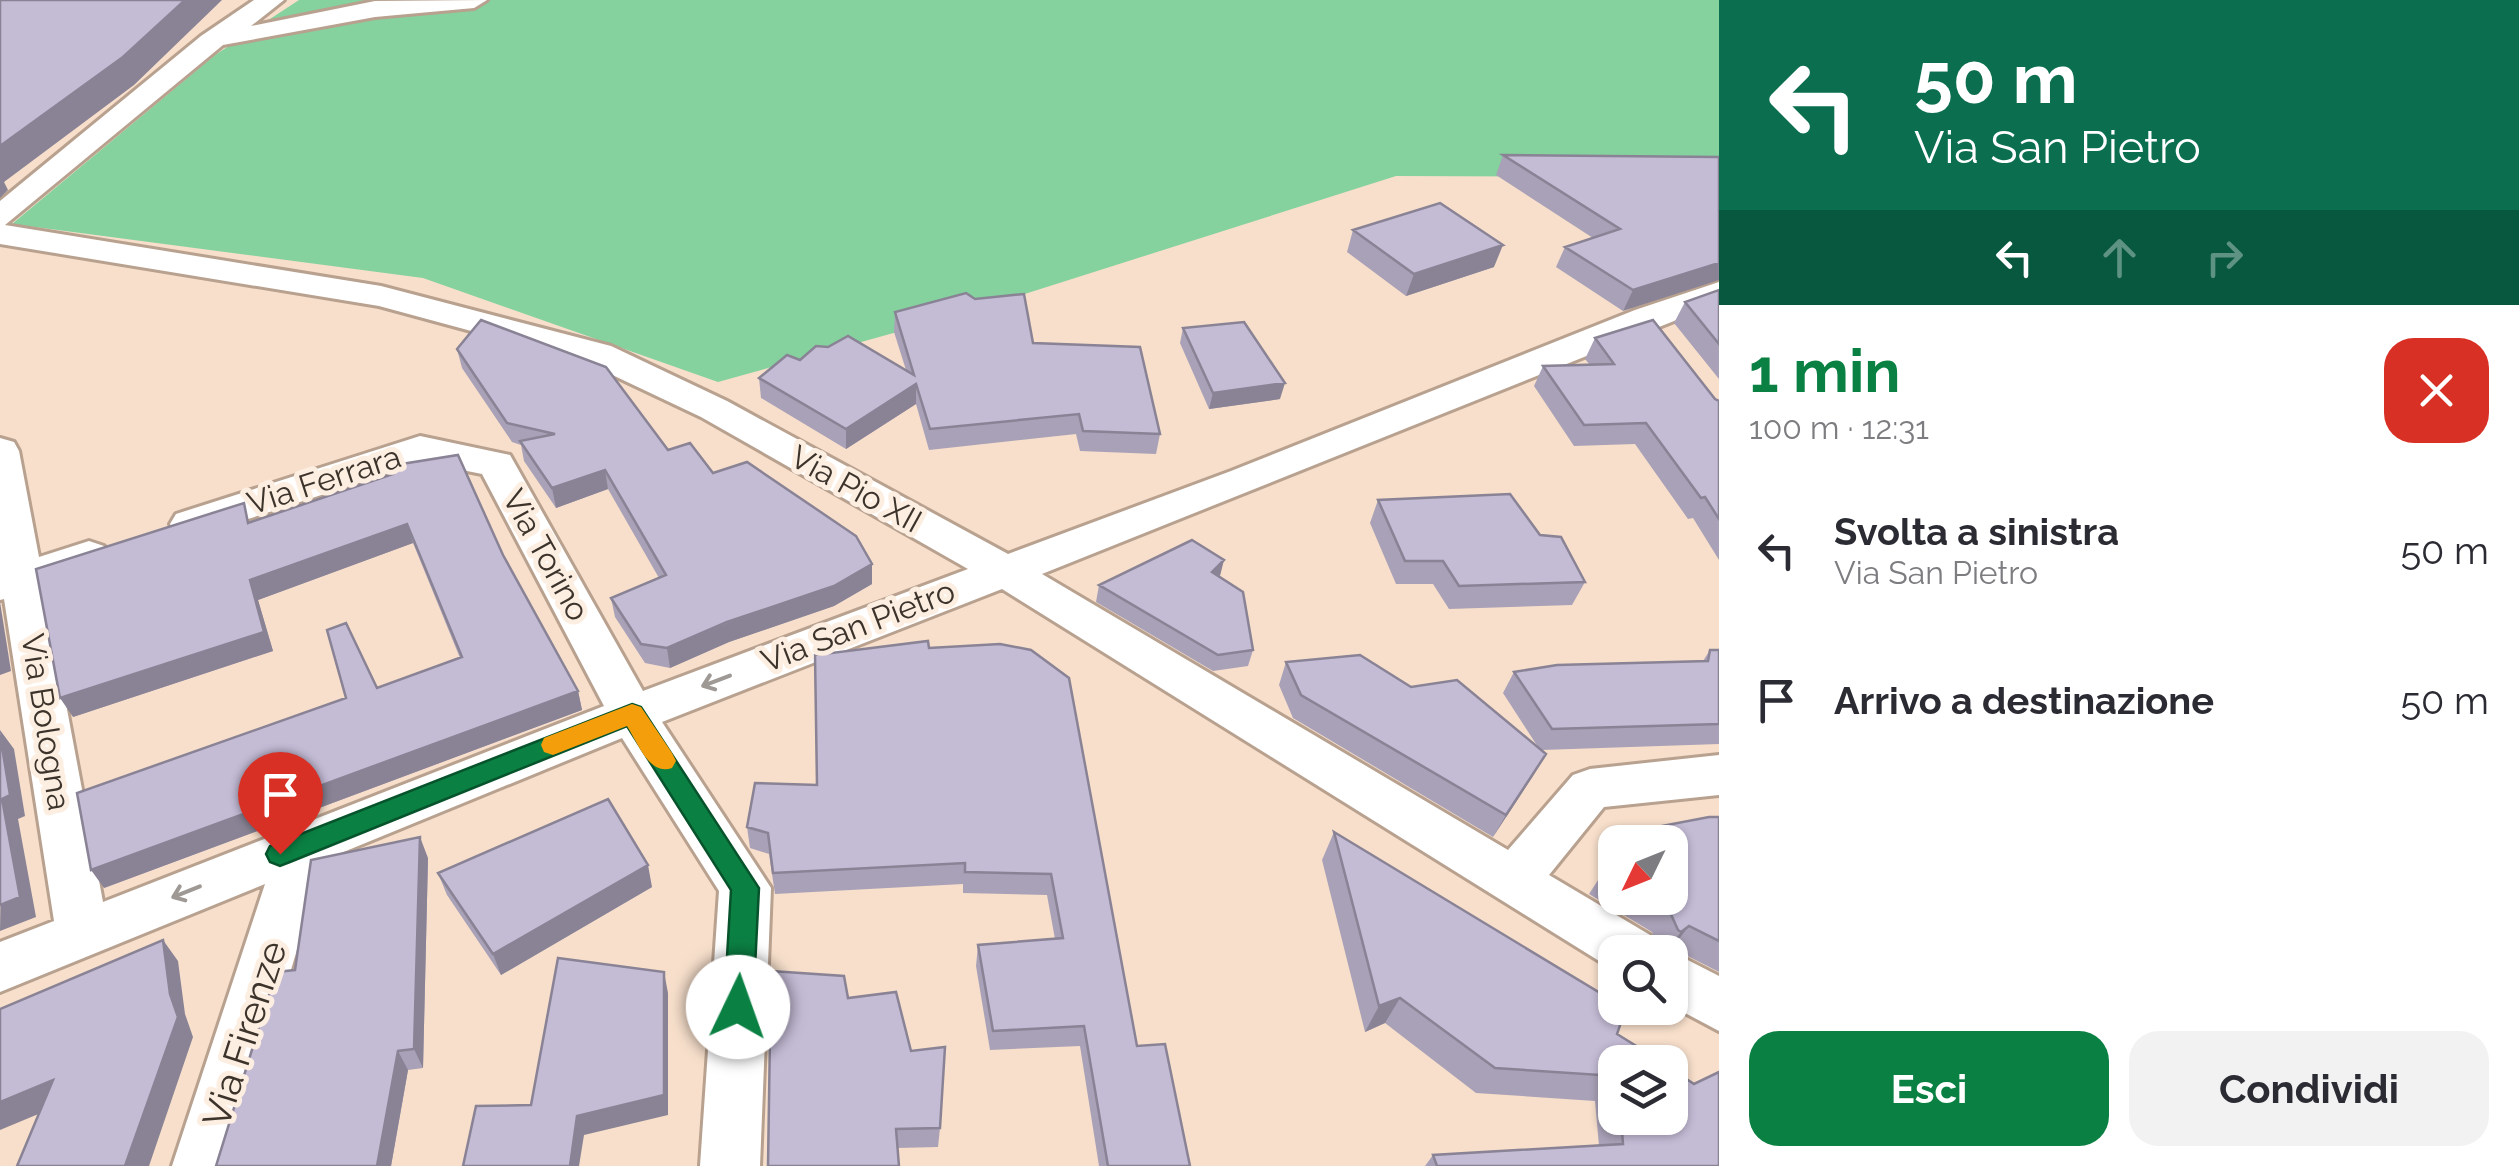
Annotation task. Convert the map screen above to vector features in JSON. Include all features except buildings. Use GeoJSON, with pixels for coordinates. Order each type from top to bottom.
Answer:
{"type":"FeatureCollection","features":[{"type":"Feature","properties":{"kind":"street"},"geometry":{"type":"LineString","coordinates":[[0,217],[210,42],[271,0]]}},
{"type":"Feature","properties":{"kind":"street"},"geometry":{"type":"LineString","coordinates":[[210,42],[375,9],[474,0]]}},
{"type":"Feature","properties":{"kind":"street","name":"Via Pio XII"},"geometry":{"type":"LineString","coordinates":[[0,234],[381,296],[598,354],[714,409],[1002,570],[1602,935]]}},
{"type":"Feature","properties":{"kind":"street","name":"Via San Pietro"},"geometry":{"type":"LineString","coordinates":[[0,968],[632,714],[1245,480],[1719,292]]}},
{"type":"Feature","properties":{"kind":"street"},"geometry":{"type":"LineString","coordinates":[[1648,317],[1671,348]]}},
{"type":"Feature","properties":{"kind":"street","name":"Via Bologna"},"geometry":{"type":"LineString","coordinates":[[0,450],[11,582],[82,934]]}},
{"type":"Feature","properties":{"kind":"street","name":"Via Ferrara"},"geometry":{"type":"LineString","coordinates":[[11,582],[420,450]]}},
{"type":"Feature","properties":{"kind":"street","name":"Via Torino"},"geometry":{"type":"LineString","coordinates":[[420,450],[496,464],[632,714]]}},
{"type":"Feature","properties":{"kind":"street"},"geometry":{"type":"LineString","coordinates":[[632,714],[745,888],[730,1166]]}},
{"type":"Feature","properties":{"kind":"street"},"geometry":{"type":"LineString","coordinates":[[1512,882],[1590,789],[1719,775]]}},
{"type":"Feature","properties":{"kind":"street","name":"Via Firenze"},"geometry":{"type":"LineString","coordinates":[[202,1166],[303,845]]}},
{"type":"Feature","properties":{"kind":"street"},"geometry":{"type":"LineString","coordinates":[[1688,987],[1719,1005]]}},
{"type":"Feature","properties":{"kind":"green space"},"geometry":{"type":"Polygon","coordinates":[[[299,0],[1719,0],[1719,177],[1396,176],[965,313],[718,382],[423,278],[12,224],[215,55],[299,0]]]}},
{"type":"Feature","properties":{"kind":"slow traffic"},"geometry":{"type":"LineString","coordinates":[[553,745],[632,714],[663,761]]}},
{"type":"Feature","properties":{"kind":"route"},"geometry":{"type":"LineString","coordinates":[[280,854],[632,714],[745,888],[738,1007]]}}]}
